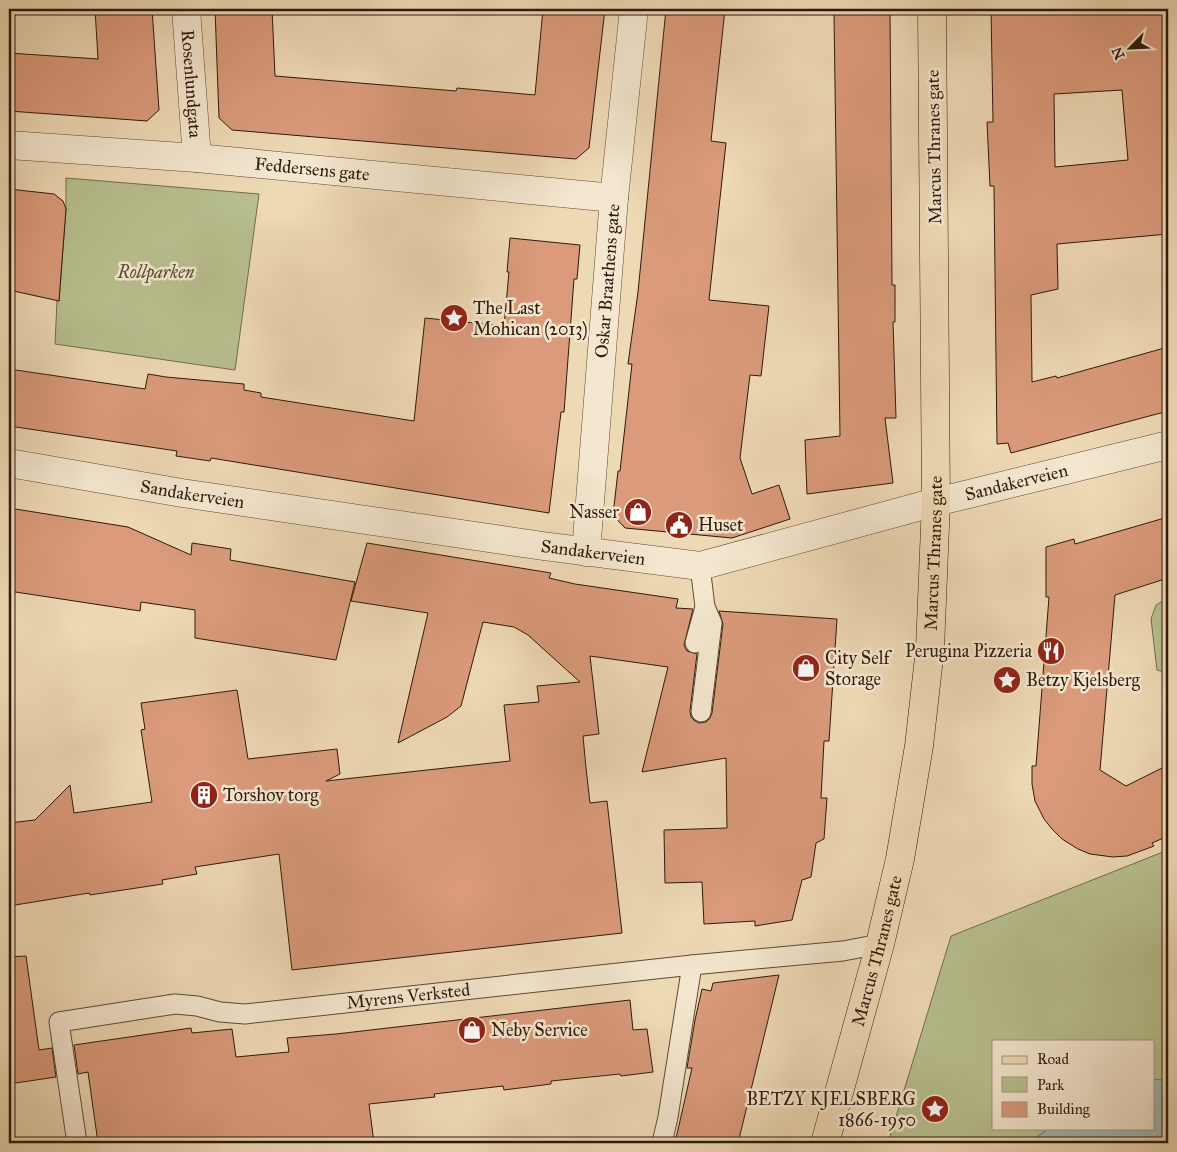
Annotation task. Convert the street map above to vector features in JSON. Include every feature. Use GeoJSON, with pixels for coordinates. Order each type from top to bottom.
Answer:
{"type":"FeatureCollection","features":[{"type":"Feature","properties":{"kind":"main road","name":"Marcus Thranes gate"},"geometry":{"type":"LineString","coordinates":[[825,1143],[880,944],[900,859],[910,806],[923,715],[932,609],[936,502],[932,9]]}},
{"type":"Feature","properties":{"kind":"street","name":"Rosenlundgata"},"geometry":{"type":"LineString","coordinates":[[186,9],[197,158]]}},
{"type":"Feature","properties":{"kind":"street","name":"Oskar Braathens gate"},"geometry":{"type":"LineString","coordinates":[[586,552],[614,198],[634,9]]}},
{"type":"Feature","properties":{"kind":"street","name":"Feddersens gate"},"geometry":{"type":"LineString","coordinates":[[9,144],[197,158],[614,198]]}},
{"type":"Feature","properties":{"kind":"street","name":"Sandakerveien"},"geometry":{"type":"LineString","coordinates":[[9,463],[191,495],[586,552],[700,566],[936,502],[1168,445]]}},
{"type":"Feature","properties":{"kind":"lane"},"geometry":{"type":"LineString","coordinates":[[700,566],[705,607],[712,623],[701,712]]}},
{"type":"Feature","properties":{"kind":"lane"},"geometry":{"type":"LineString","coordinates":[[695,643],[705,607]]}},
{"type":"Feature","properties":{"kind":"lane","name":"Myrens Verksted"},"geometry":{"type":"LineString","coordinates":[[77,1143],[59,1022],[175,1004],[197,1006],[220,1012],[245,1014],[692,965],[843,951],[880,944]]}},
{"type":"Feature","properties":{"kind":"lane"},"geometry":{"type":"LineString","coordinates":[[662,1143],[668,1117],[692,965]]}},
{"type":"Feature","properties":{"kind":"green space","name":"Rollparken"},"geometry":{"type":"Polygon","coordinates":[[[66,178],[259,194],[235,370],[55,344],[66,209],[66,178]]]}},
{"type":"Feature","properties":{"kind":"green space"},"geometry":{"type":"Polygon","coordinates":[[[1168,598],[1168,673],[1157,670],[1151,619],[1156,605],[1168,598]]]}},
{"type":"Feature","properties":{"kind":"green space"},"geometry":{"type":"Polygon","coordinates":[[[1168,850],[1168,1081],[1154,1079],[1154,1040],[992,1040],[992,1130],[1046,1130],[1029,1143],[888,1143],[951,936],[1168,850]]]}},
{"type":"Feature","properties":{"kind":"water"},"geometry":{"type":"Polygon","coordinates":[[[1154,1079],[1168,1081],[1168,1143],[1029,1143],[1046,1130],[1154,1130],[1154,1079]]]}},
{"type":"Feature","properties":{"kind":"building"},"geometry":{"type":"Polygon","coordinates":[[[95,9],[152,9],[159,110],[147,121],[9,111],[9,53],[98,59],[95,9]]]}},
{"type":"Feature","properties":{"kind":"building"},"geometry":{"type":"Polygon","coordinates":[[[215,9],[272,9],[275,76],[456,91],[457,88],[535,95],[543,9],[605,9],[589,148],[576,159],[232,130],[219,118],[215,9]]]}},
{"type":"Feature","properties":{"kind":"building"},"geometry":{"type":"Polygon","coordinates":[[[666,9],[725,9],[711,141],[726,143],[709,300],[769,306],[761,376],[750,375],[740,458],[752,494],[779,485],[790,519],[732,538],[625,528],[613,515],[632,364],[628,364],[638,292],[666,9]]]}},
{"type":"Feature","properties":{"kind":"building"},"geometry":{"type":"Polygon","coordinates":[[[842,9],[890,9],[892,285],[895,285],[895,322],[893,322],[896,418],[885,418],[893,483],[807,494],[805,440],[840,436],[834,14],[842,14],[842,9]]]}},
{"type":"Feature","properties":{"kind":"building"},"geometry":{"type":"Polygon","coordinates":[[[991,9],[1053,9],[1053,14],[1104,9],[1168,9],[1168,234],[1057,244],[1058,289],[1031,295],[1032,382],[1056,376],[1057,378],[1168,347],[1168,411],[1011,453],[1008,443],[997,444],[994,186],[990,186],[987,122],[993,122],[991,9]],[[1122,90],[1054,94],[1055,167],[1128,160],[1122,90]]]}},
{"type":"Feature","properties":{"kind":"building"},"geometry":{"type":"Polygon","coordinates":[[[9,189],[54,194],[63,201],[66,209],[59,301],[9,290],[9,189]]]}},
{"type":"Feature","properties":{"kind":"building"},"geometry":{"type":"Polygon","coordinates":[[[510,238],[580,245],[577,279],[574,279],[564,412],[561,412],[549,513],[211,458],[210,461],[176,456],[177,451],[9,426],[9,369],[145,389],[148,374],[244,384],[244,390],[261,393],[261,397],[414,421],[425,318],[504,326],[510,238]]]}},
{"type":"Feature","properties":{"kind":"building"},"geometry":{"type":"Polygon","coordinates":[[[9,508],[128,527],[191,555],[192,543],[231,549],[230,560],[355,582],[336,660],[195,638],[195,610],[141,602],[140,611],[9,591],[9,508]]]}},
{"type":"Feature","properties":{"kind":"building"},"geometry":{"type":"Polygon","coordinates":[[[1168,517],[1168,578],[1115,595],[1100,770],[1126,786],[1168,765],[1168,836],[1152,843],[1154,846],[1127,856],[1113,857],[1090,854],[1062,839],[1052,829],[1044,819],[1035,801],[1032,784],[1032,766],[1036,766],[1049,597],[1046,597],[1046,547],[1074,539],[1075,544],[1168,517]]]}},
{"type":"Feature","properties":{"kind":"building"},"geometry":{"type":"Polygon","coordinates":[[[367,543],[551,573],[549,578],[575,584],[678,599],[676,608],[693,609],[684,645],[687,651],[697,654],[690,711],[691,717],[699,723],[706,722],[712,713],[723,624],[719,611],[837,619],[829,741],[824,741],[821,798],[827,798],[824,839],[816,843],[811,877],[802,880],[792,920],[755,926],[755,921],[704,924],[702,882],[665,883],[664,830],[727,828],[726,758],[642,772],[668,667],[590,656],[599,734],[583,736],[590,803],[607,801],[622,933],[292,970],[279,854],[195,867],[197,874],[162,880],[163,884],[90,895],[89,893],[9,906],[9,823],[35,820],[70,785],[74,813],[152,802],[141,730],[145,729],[141,703],[237,690],[248,759],[337,749],[340,774],[326,781],[510,761],[504,705],[539,702],[537,686],[580,682],[528,635],[514,627],[483,622],[461,706],[447,717],[398,743],[428,613],[351,601],[367,543]]]}},
{"type":"Feature","properties":{"kind":"building"},"geometry":{"type":"Polygon","coordinates":[[[26,956],[39,1050],[52,1048],[56,1077],[9,1084],[9,957],[26,956]]]}},
{"type":"Feature","properties":{"kind":"building"},"geometry":{"type":"Polygon","coordinates":[[[779,975],[738,1143],[675,1143],[692,1068],[687,1068],[702,989],[711,991],[713,983],[779,975]]]}},
{"type":"Feature","properties":{"kind":"building"},"geometry":{"type":"Polygon","coordinates":[[[630,1000],[633,1030],[647,1029],[653,1072],[551,1081],[551,1084],[504,1090],[503,1086],[434,1094],[435,1097],[369,1104],[374,1143],[98,1143],[88,1072],[78,1074],[74,1045],[191,1028],[192,1033],[232,1029],[236,1057],[289,1052],[287,1038],[630,1000]]]}},
{"type":"Feature","properties":{"kind":"place","name":"The Last Mohican (2013)"},"geometry":{"type":"Point","coordinates":[454,318]}},
{"type":"Feature","properties":{"kind":"place","name":"Nasser"},"geometry":{"type":"Point","coordinates":[638,512]}},
{"type":"Feature","properties":{"kind":"place","name":"Huset"},"geometry":{"type":"Point","coordinates":[679,525]}},
{"type":"Feature","properties":{"kind":"place","name":"Perugina Pizzeria"},"geometry":{"type":"Point","coordinates":[1051,651]}},
{"type":"Feature","properties":{"kind":"place","name":"City Self Storage"},"geometry":{"type":"Point","coordinates":[806,668]}},
{"type":"Feature","properties":{"kind":"place","name":"Betzy Kjelsberg"},"geometry":{"type":"Point","coordinates":[1007,680]}},
{"type":"Feature","properties":{"kind":"place","name":"Torshov torg"},"geometry":{"type":"Point","coordinates":[204,795]}},
{"type":"Feature","properties":{"kind":"place","name":"Neby Service"},"geometry":{"type":"Point","coordinates":[472,1030]}},
{"type":"Feature","properties":{"kind":"place","name":"BETZY KJELSBERG 1866-1950"},"geometry":{"type":"Point","coordinates":[935,1109]}}]}
